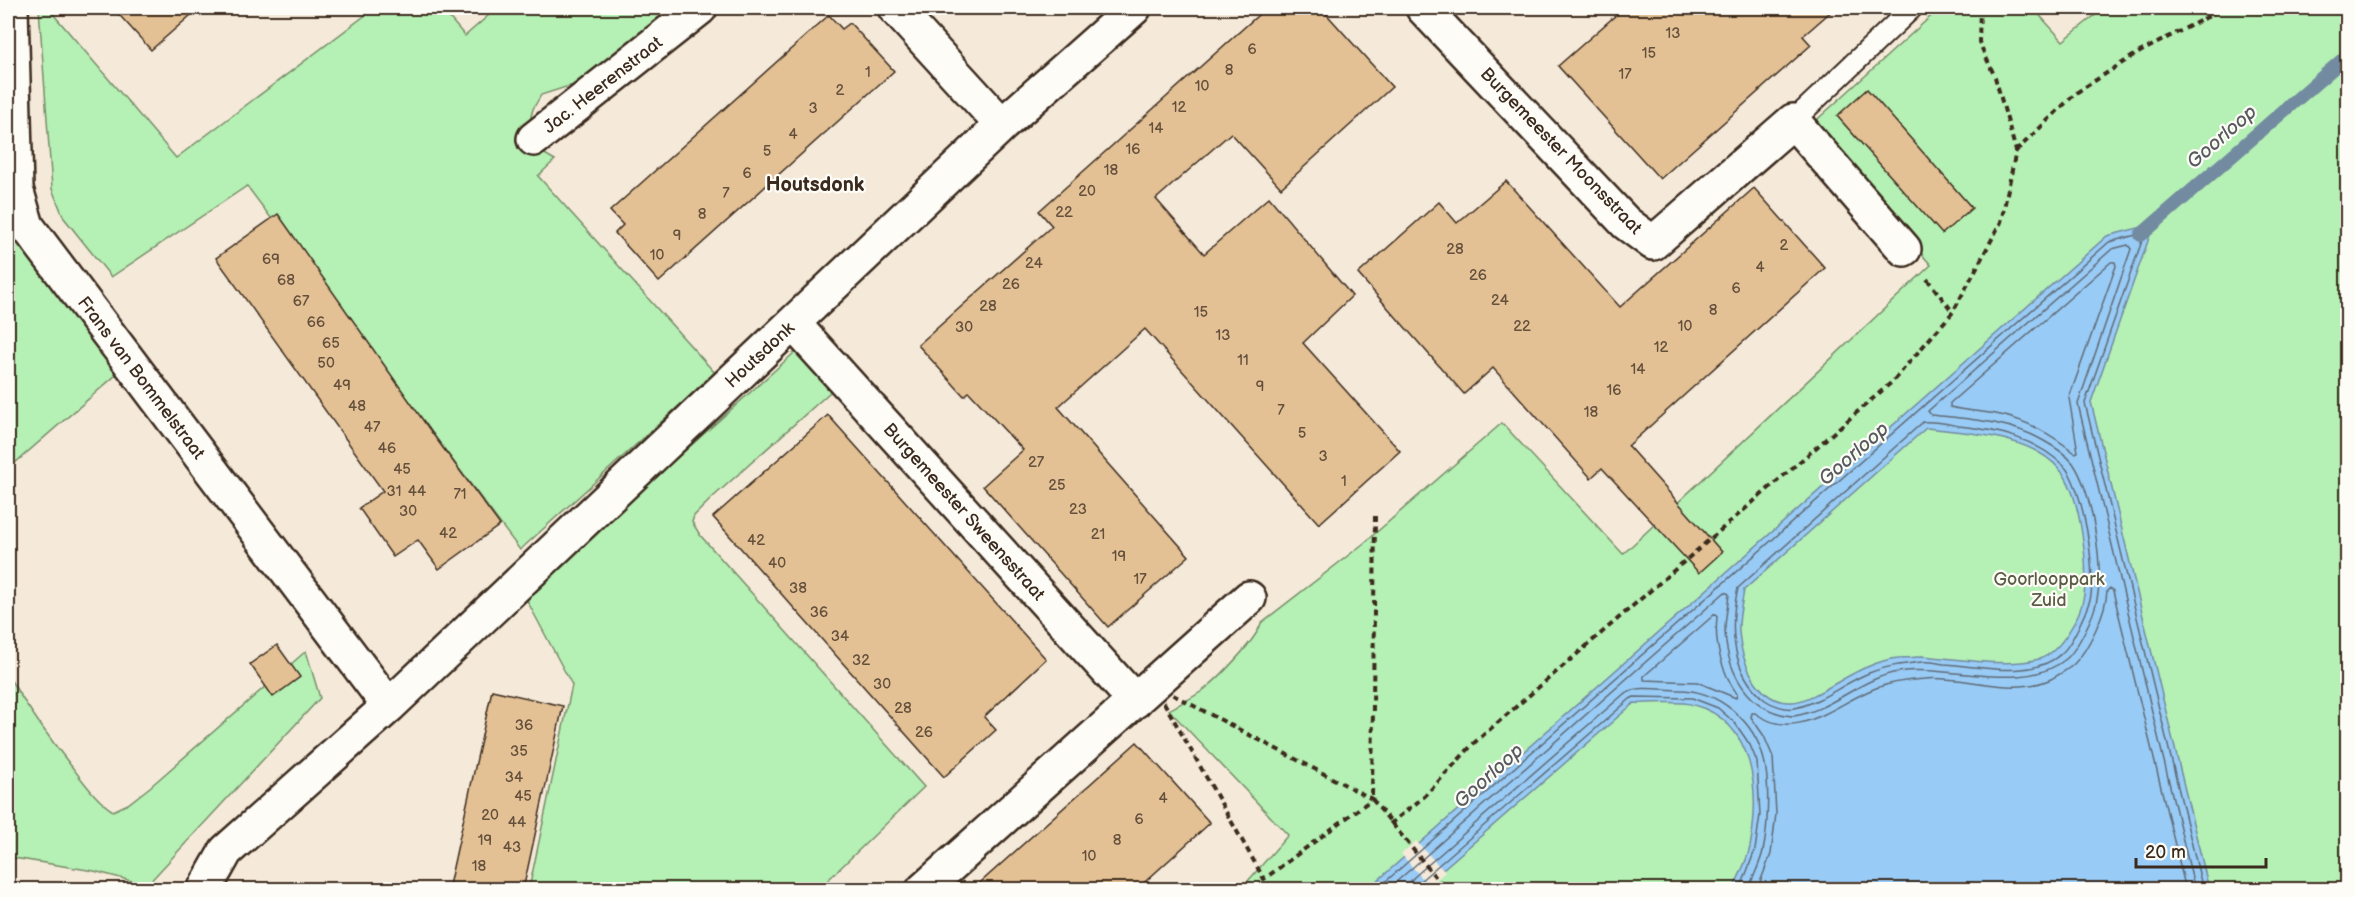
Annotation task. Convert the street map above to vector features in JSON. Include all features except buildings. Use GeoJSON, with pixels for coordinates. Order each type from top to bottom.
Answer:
{"type":"FeatureCollection","features":[{"type":"Feature","properties":{"kind":"street","name":"Frans van Bommelstraat"},"geometry":{"type":"LineString","coordinates":[[11,8],[16,189],[27,226],[389,706]]}},
{"type":"Feature","properties":{"kind":"street","name":"Jac. Heerenstraat"},"geometry":{"type":"LineString","coordinates":[[534,139],[700,8]]}},
{"type":"Feature","properties":{"kind":"street"},"geometry":{"type":"LineString","coordinates":[[895,8],[1002,125]]}},
{"type":"Feature","properties":{"kind":"street","name":"Houtsdonk"},"geometry":{"type":"LineString","coordinates":[[204,890],[226,851],[389,706],[1002,125],[1134,8]]}},
{"type":"Feature","properties":{"kind":"street","name":"Burgemeester Moonsstraat"},"geometry":{"type":"LineString","coordinates":[[1423,8],[1626,223],[1653,243],[1793,121]]}},
{"type":"Feature","properties":{"kind":"street"},"geometry":{"type":"LineString","coordinates":[[1793,121],[1904,249]]}},
{"type":"Feature","properties":{"kind":"street","name":"Burgemeester Sweensstraat"},"geometry":{"type":"LineString","coordinates":[[793,323],[1144,693]]}},
{"type":"Feature","properties":{"kind":"street"},"geometry":{"type":"LineString","coordinates":[[923,890],[1249,598]]}},
{"type":"Feature","properties":{"kind":"lane"},"geometry":{"type":"LineString","coordinates":[[1793,121],[1912,8]]}},
{"type":"Feature","properties":{"kind":"path"},"geometry":{"type":"LineString","coordinates":[[1390,824],[1425,796],[1474,743],[1892,382],[1953,312],[2001,222],[2016,151],[1995,77],[1979,42],[1980,8]]}},
{"type":"Feature","properties":{"kind":"path"},"geometry":{"type":"LineString","coordinates":[[2016,151],[2076,93],[2136,54],[2209,16],[2219,8]]}},
{"type":"Feature","properties":{"kind":"path"},"geometry":{"type":"LineString","coordinates":[[1372,799],[1375,516]]}},
{"type":"Feature","properties":{"kind":"path"},"geometry":{"type":"LineString","coordinates":[[1144,693],[1264,879],[1372,799]]}},
{"type":"Feature","properties":{"kind":"path"},"geometry":{"type":"LineString","coordinates":[[1144,693],[1372,799],[1390,824],[1446,890]]}},
{"type":"Feature","properties":{"kind":"path"},"geometry":{"type":"LineString","coordinates":[[8,883],[56,890]]}},
{"type":"Feature","properties":{"kind":"green space"},"geometry":{"type":"Polygon","coordinates":[[[39,8],[48,8],[176,158],[375,8],[441,8],[465,36],[497,8],[673,8],[599,76],[584,86],[569,86],[541,95],[533,109],[527,132],[536,149],[555,160],[538,176],[715,373],[520,550],[247,186],[111,277],[64,218],[52,189],[39,8]]]}},
{"type":"Feature","properties":{"kind":"green space","name":"Goorlooppark Zuid"},"geometry":{"type":"Polygon","coordinates":[[[1940,8],[2033,8],[2063,41],[2104,8],[2347,8],[2347,889],[1241,889],[1288,835],[1169,710],[1212,683],[1246,648],[1261,623],[1363,544],[1502,423],[1623,554],[1931,265],[1810,126],[1940,8]]]}},
{"type":"Feature","properties":{"kind":"green space"},"geometry":{"type":"Polygon","coordinates":[[[8,169],[132,361],[8,469],[8,169]]]}},
{"type":"Feature","properties":{"kind":"green space"},"geometry":{"type":"Polygon","coordinates":[[[803,345],[838,385],[713,497],[694,516],[692,522],[700,535],[924,787],[828,880],[835,889],[529,889],[572,685],[524,595],[803,345]]]}},
{"type":"Feature","properties":{"kind":"green space"},"geometry":{"type":"Polygon","coordinates":[[[306,651],[320,698],[147,885],[94,871],[8,857],[8,676],[63,756],[96,796],[113,811],[128,804],[150,787],[306,651]]]}},
{"type":"Feature","properties":{"kind":"water"},"geometry":{"type":"Polygon","coordinates":[[[2154,224],[2091,402],[2209,889],[1733,889],[1749,852],[1753,826],[1753,783],[1749,762],[1742,743],[1730,727],[1715,714],[1694,705],[1672,702],[1634,703],[1420,889],[1367,890],[2107,236],[2154,224]],[[1926,428],[1744,590],[1739,627],[1740,643],[1753,678],[1769,696],[1780,701],[1800,701],[1859,671],[1894,659],[1921,656],[2012,663],[2039,659],[2062,642],[2074,623],[2084,595],[2084,549],[2073,496],[2061,471],[2049,459],[2017,443],[1979,434],[1926,428]]]}},
{"type":"Feature","properties":{"kind":"pier"},"geometry":{"type":"Polygon","coordinates":[[[1416,841],[1445,872],[1429,886],[1401,854],[1416,841]]]}},
{"type":"Feature","properties":{"kind":"waterway","name":"Goorloop"},"geometry":{"type":"LineString","coordinates":[[2141,235],[2348,55]]}},
{"type":"Feature","properties":{"kind":"district","name":"Houtsdonk"},"geometry":{"type":"Point","coordinates":[815,185]}}]}
